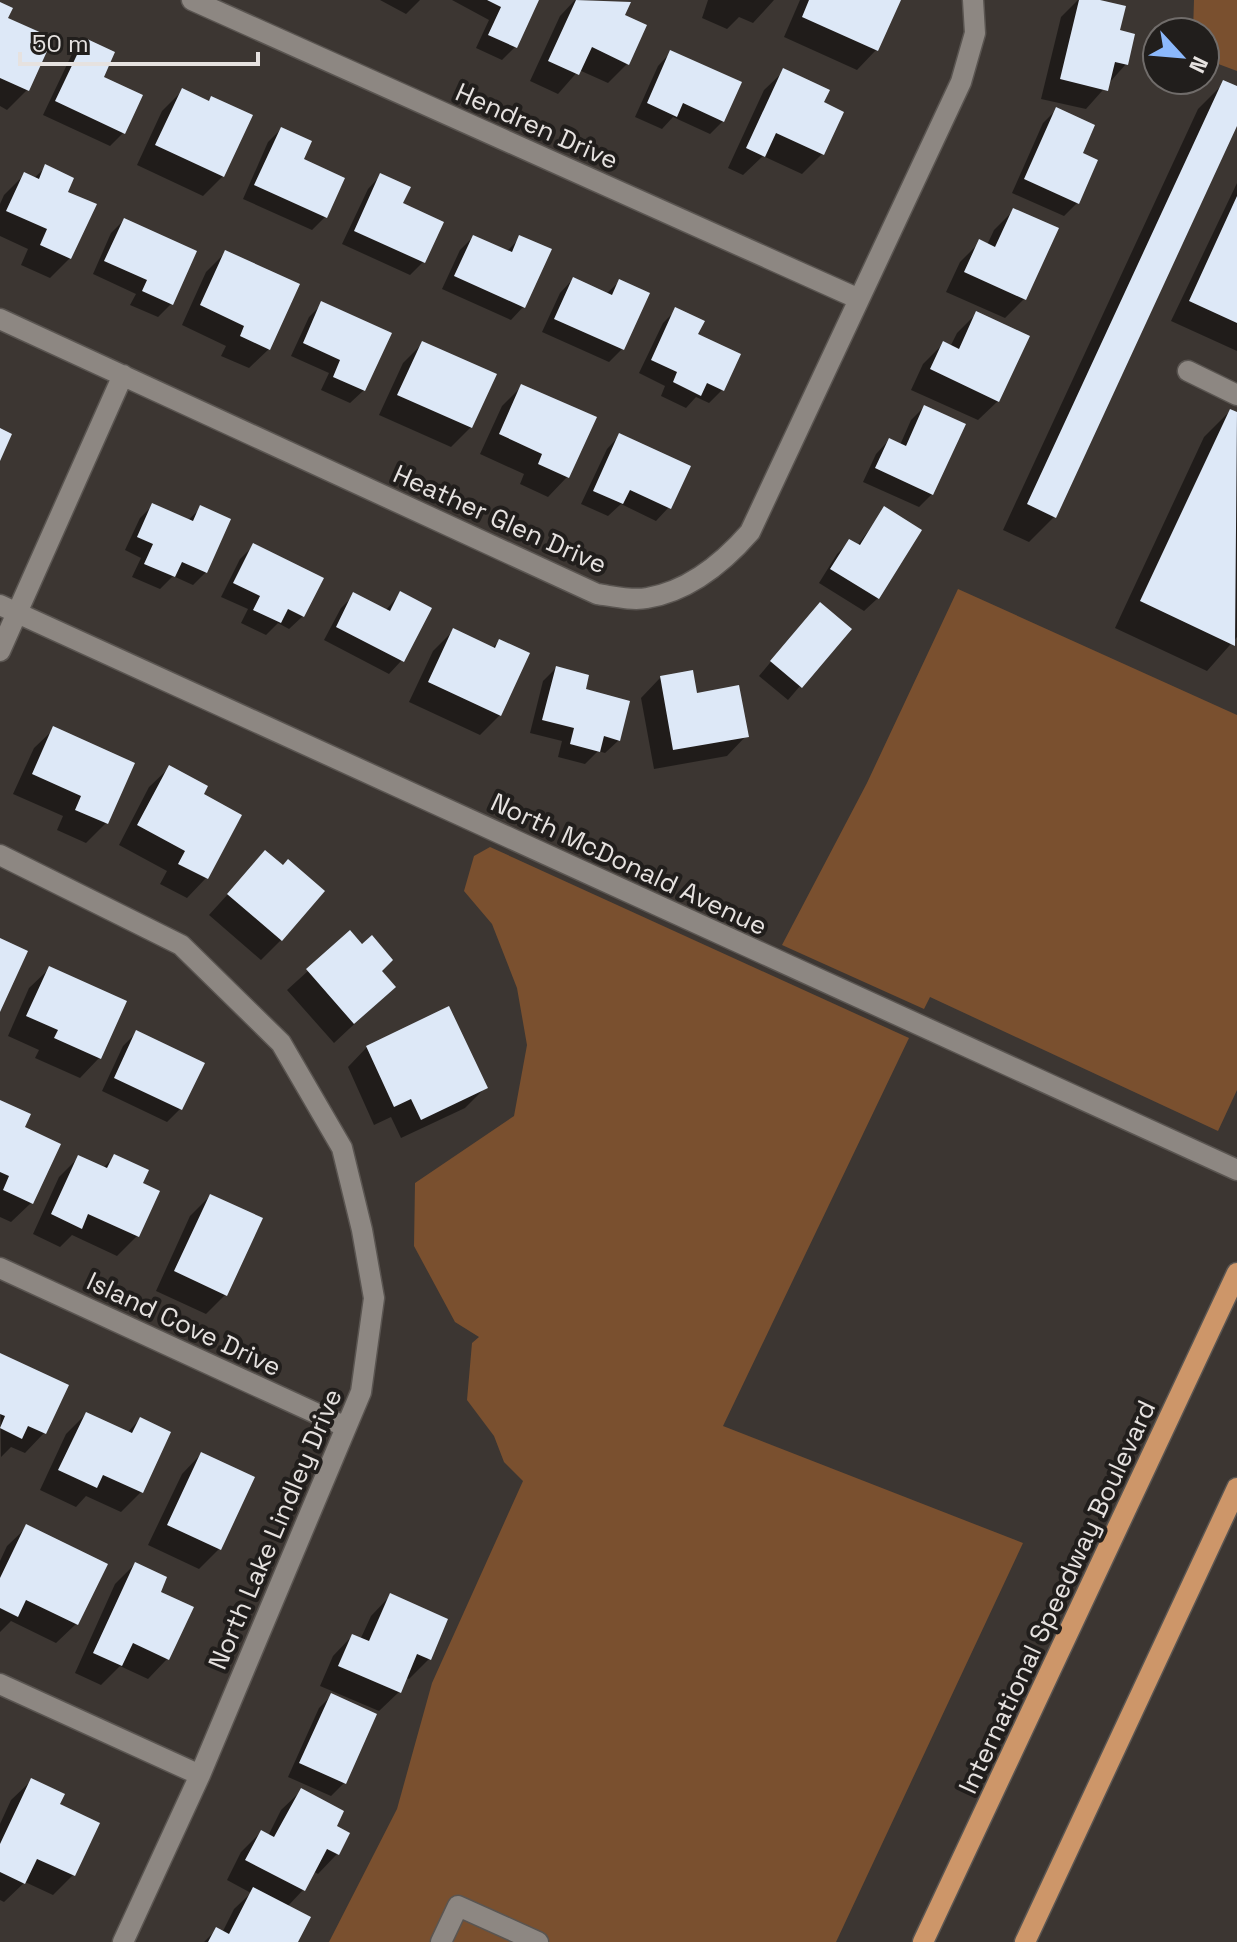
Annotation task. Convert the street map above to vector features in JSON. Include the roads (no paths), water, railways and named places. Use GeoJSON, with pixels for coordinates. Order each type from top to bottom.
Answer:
{"type":"FeatureCollection","features":[{"type":"Feature","properties":{"kind":"main road","name":"International Speedway Boulevard"},"geometry":{"type":"LineString","coordinates":[[923,1942],[1237,1273]]}},
{"type":"Feature","properties":{"kind":"main road"},"geometry":{"type":"LineString","coordinates":[[1025,1942],[1237,1488]]}},
{"type":"Feature","properties":{"kind":"street","name":"Hendren Drive"},"geometry":{"type":"LineString","coordinates":[[192,0],[859,299]]}},
{"type":"Feature","properties":{"kind":"street","name":"Heather Glen Drive"},"geometry":{"type":"LineString","coordinates":[[0,319],[597,594],[645,598],[688,584],[728,557],[750,532],[961,82],[975,33],[973,0]]}},
{"type":"Feature","properties":{"kind":"street"},"geometry":{"type":"LineString","coordinates":[[1188,371],[1237,395]]}},
{"type":"Feature","properties":{"kind":"street"},"geometry":{"type":"LineString","coordinates":[[0,651],[8,609],[123,375]]}},
{"type":"Feature","properties":{"kind":"street","name":"North McDonald Avenue"},"geometry":{"type":"LineString","coordinates":[[8,609],[1237,1170]]}},
{"type":"Feature","properties":{"kind":"street","name":"North Lake Lindley Drive"},"geometry":{"type":"LineString","coordinates":[[0,855],[181,945],[281,1043],[342,1148],[374,1298],[361,1392],[200,1775],[123,1942]]}},
{"type":"Feature","properties":{"kind":"street","name":"Island Cove Drive"},"geometry":{"type":"LineString","coordinates":[[0,1268],[346,1427]]}},
{"type":"Feature","properties":{"kind":"street"},"geometry":{"type":"LineString","coordinates":[[0,1684],[200,1775]]}},
{"type":"Feature","properties":{"kind":"street"},"geometry":{"type":"LineString","coordinates":[[441,1942],[458,1906],[538,1942]]}}]}
